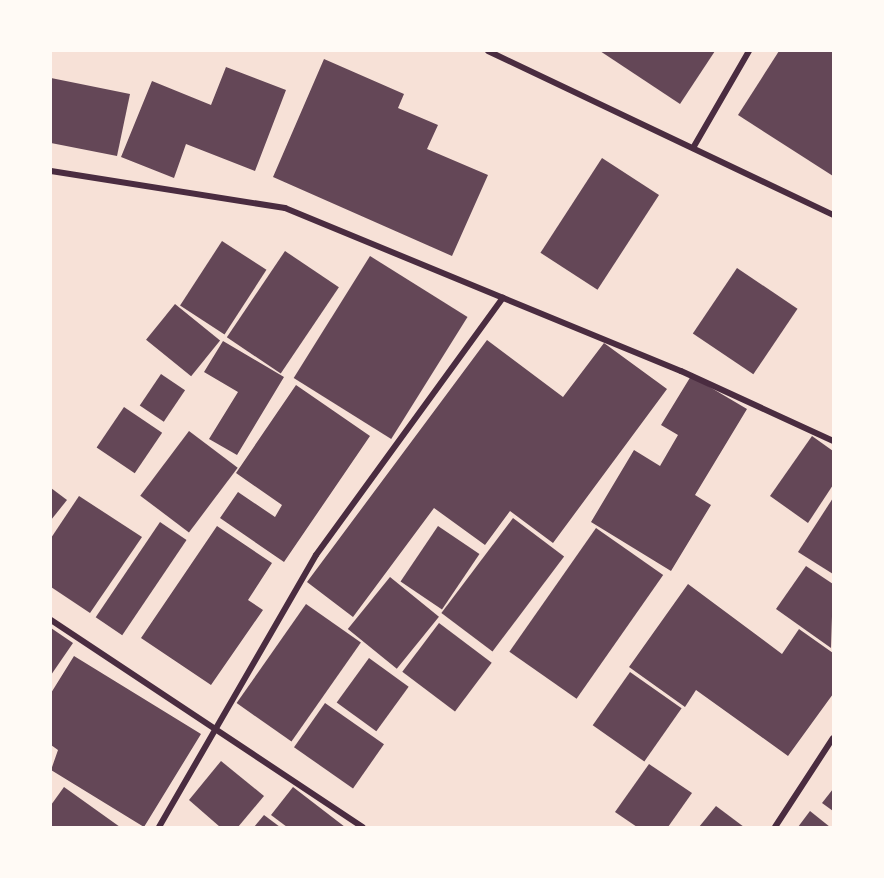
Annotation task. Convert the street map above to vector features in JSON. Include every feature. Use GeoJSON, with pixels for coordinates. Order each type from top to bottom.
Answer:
{"type":"FeatureCollection","features":[{"type":"Feature","properties":{"kind":"street"},"geometry":{"type":"LineString","coordinates":[[488,51],[833,215]]}},
{"type":"Feature","properties":{"kind":"street"},"geometry":{"type":"LineString","coordinates":[[693,148],[748,51]]}},
{"type":"Feature","properties":{"kind":"street"},"geometry":{"type":"LineString","coordinates":[[51,171],[285,208],[503,298],[833,441]]}},
{"type":"Feature","properties":{"kind":"street"},"geometry":{"type":"LineString","coordinates":[[159,827],[219,728],[316,555],[503,298]]}},
{"type":"Feature","properties":{"kind":"street"},"geometry":{"type":"LineString","coordinates":[[51,620],[219,728],[362,827]]}},
{"type":"Feature","properties":{"kind":"street"},"geometry":{"type":"LineString","coordinates":[[775,827],[833,738]]}},
{"type":"Feature","properties":{"kind":"building"},"geometry":{"type":"Polygon","coordinates":[[[600,51],[715,51],[680,104],[600,51]]]}},
{"type":"Feature","properties":{"kind":"building"},"geometry":{"type":"Polygon","coordinates":[[[779,51],[833,51],[833,176],[738,115],[779,51]]]}},
{"type":"Feature","properties":{"kind":"building"},"geometry":{"type":"Polygon","coordinates":[[[324,59],[404,94],[398,108],[438,125],[427,149],[488,175],[452,256],[273,177],[324,59]]]}},
{"type":"Feature","properties":{"kind":"building"},"geometry":{"type":"Polygon","coordinates":[[[226,67],[286,90],[255,171],[186,144],[174,178],[121,157],[152,81],[211,105],[226,67]]]}},
{"type":"Feature","properties":{"kind":"building"},"geometry":{"type":"Polygon","coordinates":[[[51,78],[130,94],[117,156],[51,143],[51,78]]]}},
{"type":"Feature","properties":{"kind":"building"},"geometry":{"type":"Polygon","coordinates":[[[602,158],[659,195],[597,290],[540,253],[602,158]]]}},
{"type":"Feature","properties":{"kind":"building"},"geometry":{"type":"Polygon","coordinates":[[[222,241],[266,270],[225,334],[180,306],[222,241]]]}},
{"type":"Feature","properties":{"kind":"building"},"geometry":{"type":"Polygon","coordinates":[[[285,251],[339,287],[281,374],[227,337],[285,251]]]}},
{"type":"Feature","properties":{"kind":"building"},"geometry":{"type":"Polygon","coordinates":[[[370,256],[468,317],[391,439],[294,378],[370,256]]]}},
{"type":"Feature","properties":{"kind":"building"},"geometry":{"type":"Polygon","coordinates":[[[737,268],[798,309],[753,374],[693,333],[737,268]]]}},
{"type":"Feature","properties":{"kind":"building"},"geometry":{"type":"Polygon","coordinates":[[[175,304],[220,341],[191,376],[146,340],[175,304]]]}},
{"type":"Feature","properties":{"kind":"building"},"geometry":{"type":"Polygon","coordinates":[[[487,340],[563,397],[604,343],[667,389],[553,543],[510,511],[485,545],[434,508],[353,617],[307,582],[487,340]]]}},
{"type":"Feature","properties":{"kind":"building"},"geometry":{"type":"Polygon","coordinates":[[[223,341],[284,377],[237,455],[209,439],[238,392],[204,372],[223,341]]]}},
{"type":"Feature","properties":{"kind":"building"},"geometry":{"type":"Polygon","coordinates":[[[161,374],[185,390],[164,422],[140,406],[161,374]]]}},
{"type":"Feature","properties":{"kind":"building"},"geometry":{"type":"Polygon","coordinates":[[[691,376],[747,409],[695,495],[711,505],[671,571],[591,522],[634,450],[660,466],[678,435],[661,425],[691,376]]]}},
{"type":"Feature","properties":{"kind":"building"},"geometry":{"type":"Polygon","coordinates":[[[296,385],[370,436],[284,562],[220,518],[238,492],[275,517],[282,505],[236,473],[296,385]]]}},
{"type":"Feature","properties":{"kind":"building"},"geometry":{"type":"Polygon","coordinates":[[[124,407],[162,433],[135,473],[97,448],[124,407]]]}},
{"type":"Feature","properties":{"kind":"building"},"geometry":{"type":"Polygon","coordinates":[[[189,431],[238,468],[189,532],[140,496],[189,431]]]}},
{"type":"Feature","properties":{"kind":"building"},"geometry":{"type":"Polygon","coordinates":[[[812,436],[833,451],[833,485],[808,523],[770,496],[812,436]]]}},
{"type":"Feature","properties":{"kind":"building"},"geometry":{"type":"Polygon","coordinates":[[[51,488],[67,500],[51,520],[51,488]]]}},
{"type":"Feature","properties":{"kind":"building"},"geometry":{"type":"Polygon","coordinates":[[[79,496],[142,537],[90,613],[51,587],[51,538],[79,496]]]}},
{"type":"Feature","properties":{"kind":"building"},"geometry":{"type":"Polygon","coordinates":[[[833,498],[833,574],[798,552],[833,498]]]}},
{"type":"Feature","properties":{"kind":"building"},"geometry":{"type":"Polygon","coordinates":[[[513,518],[564,557],[492,652],[441,613],[513,518]]]}},
{"type":"Feature","properties":{"kind":"building"},"geometry":{"type":"Polygon","coordinates":[[[160,522],[187,540],[122,635],[96,617],[160,522]]]}},
{"type":"Feature","properties":{"kind":"building"},"geometry":{"type":"Polygon","coordinates":[[[217,526],[272,563],[248,600],[263,610],[211,685],[141,638],[217,526]]]}},
{"type":"Feature","properties":{"kind":"building"},"geometry":{"type":"Polygon","coordinates":[[[438,526],[479,554],[442,610],[401,582],[438,526]]]}},
{"type":"Feature","properties":{"kind":"building"},"geometry":{"type":"Polygon","coordinates":[[[596,528],[663,575],[577,699],[509,652],[596,528]]]}},
{"type":"Feature","properties":{"kind":"building"},"geometry":{"type":"Polygon","coordinates":[[[806,566],[833,584],[831,648],[776,609],[806,566]]]}},
{"type":"Feature","properties":{"kind":"building"},"geometry":{"type":"Polygon","coordinates":[[[390,577],[439,617],[397,669],[348,629],[390,577]]]}},
{"type":"Feature","properties":{"kind":"building"},"geometry":{"type":"Polygon","coordinates":[[[688,584],[782,654],[799,629],[833,653],[833,694],[788,756],[696,690],[685,707],[629,667],[688,584]]]}},
{"type":"Feature","properties":{"kind":"building"},"geometry":{"type":"Polygon","coordinates":[[[306,604],[361,642],[291,742],[237,703],[306,604]]]}},
{"type":"Feature","properties":{"kind":"building"},"geometry":{"type":"Polygon","coordinates":[[[439,623],[492,663],[455,711],[402,672],[439,623]]]}},
{"type":"Feature","properties":{"kind":"building"},"geometry":{"type":"Polygon","coordinates":[[[51,628],[73,643],[51,675],[51,628]]]}},
{"type":"Feature","properties":{"kind":"building"},"geometry":{"type":"Polygon","coordinates":[[[74,656],[201,734],[144,827],[51,770],[58,750],[51,745],[51,693],[74,656]]]}},
{"type":"Feature","properties":{"kind":"building"},"geometry":{"type":"Polygon","coordinates":[[[369,658],[409,687],[376,731],[337,702],[369,658]]]}},
{"type":"Feature","properties":{"kind":"building"},"geometry":{"type":"Polygon","coordinates":[[[630,672],[682,708],[644,761],[593,725],[630,672]]]}},
{"type":"Feature","properties":{"kind":"building"},"geometry":{"type":"Polygon","coordinates":[[[325,703],[384,744],[353,789],[294,747],[325,703]]]}},
{"type":"Feature","properties":{"kind":"building"},"geometry":{"type":"Polygon","coordinates":[[[221,761],[264,796],[238,827],[220,827],[189,800],[221,761]]]}},
{"type":"Feature","properties":{"kind":"building"},"geometry":{"type":"Polygon","coordinates":[[[649,764],[692,793],[668,827],[637,827],[615,812],[649,764]]]}},
{"type":"Feature","properties":{"kind":"building"},"geometry":{"type":"Polygon","coordinates":[[[64,787],[120,827],[51,827],[51,805],[64,787]]]}},
{"type":"Feature","properties":{"kind":"building"},"geometry":{"type":"Polygon","coordinates":[[[293,787],[345,827],[287,827],[271,815],[293,787]]]}},
{"type":"Feature","properties":{"kind":"building"},"geometry":{"type":"Polygon","coordinates":[[[833,789],[833,811],[822,803],[833,789]]]}},
{"type":"Feature","properties":{"kind":"building"},"geometry":{"type":"Polygon","coordinates":[[[716,806],[744,827],[699,827],[716,806]]]}},
{"type":"Feature","properties":{"kind":"building"},"geometry":{"type":"Polygon","coordinates":[[[810,811],[830,827],[798,827],[810,811]]]}},
{"type":"Feature","properties":{"kind":"building"},"geometry":{"type":"Polygon","coordinates":[[[264,815],[280,827],[254,827],[264,815]]]}}]}
